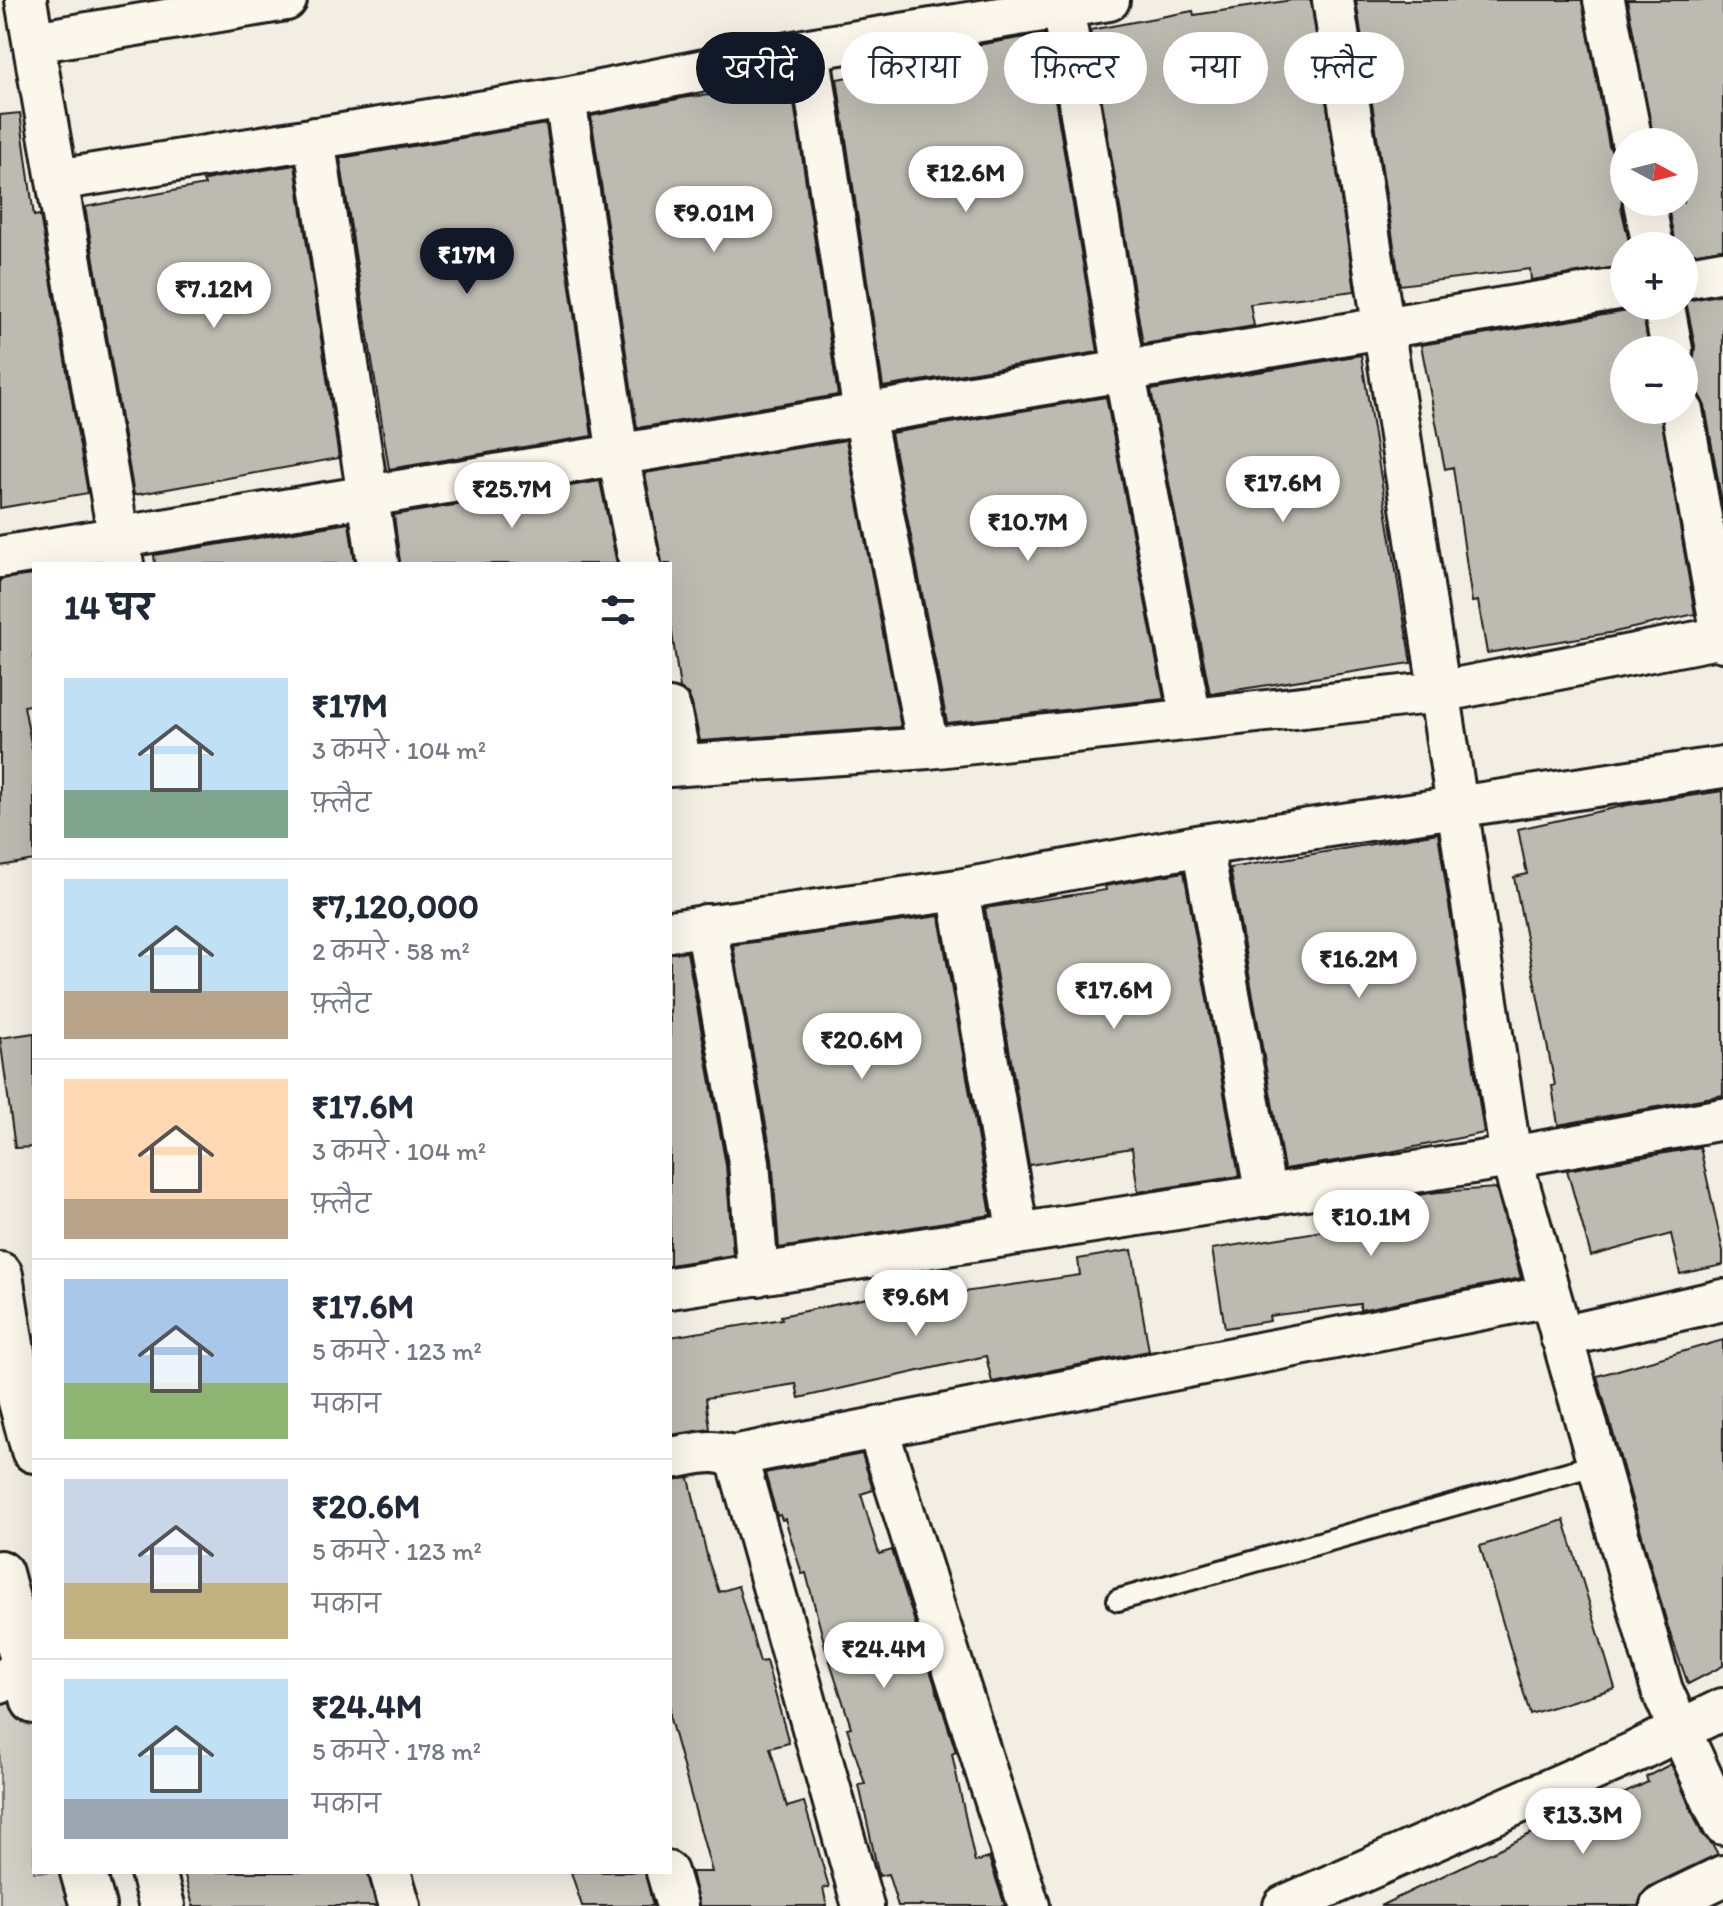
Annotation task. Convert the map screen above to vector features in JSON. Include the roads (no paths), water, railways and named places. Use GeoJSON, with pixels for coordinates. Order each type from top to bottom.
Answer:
{"type":"FeatureCollection","features":[{"type":"Feature","properties":{"kind":"street"},"geometry":{"type":"LineString","coordinates":[[26,0],[121,551]]}},
{"type":"Feature","properties":{"kind":"street"},"geometry":{"type":"LineString","coordinates":[[34,42],[286,0]]}},
{"type":"Feature","properties":{"kind":"street"},"geometry":{"type":"LineString","coordinates":[[825,46],[1062,4],[1109,0]]}},
{"type":"Feature","properties":{"kind":"street"},"geometry":{"type":"LineString","coordinates":[[1333,0],[1511,1157],[1662,1690],[1723,1824]]}},
{"type":"Feature","properties":{"kind":"street"},"geometry":{"type":"LineString","coordinates":[[1604,0],[1629,128]]}},
{"type":"Feature","properties":{"kind":"street"},"geometry":{"type":"LineString","coordinates":[[1062,4],[1124,370],[1191,719]]}},
{"type":"Feature","properties":{"kind":"street"},"geometry":{"type":"LineString","coordinates":[[57,180],[565,98],[696,72]]}},
{"type":"Feature","properties":{"kind":"street"},"geometry":{"type":"LineString","coordinates":[[565,98],[618,455],[640,562]]}},
{"type":"Feature","properties":{"kind":"street"},"geometry":{"type":"LineString","coordinates":[[817,104],[864,414],[928,748]]}},
{"type":"Feature","properties":{"kind":"street"},"geometry":{"type":"LineString","coordinates":[[314,138],[378,562]]}},
{"type":"Feature","properties":{"kind":"street"},"geometry":{"type":"LineString","coordinates":[[1698,275],[1723,271]]}},
{"type":"Feature","properties":{"kind":"street"},"geometry":{"type":"LineString","coordinates":[[0,557],[121,551],[368,496],[1610,290]]}},
{"type":"Feature","properties":{"kind":"street"},"geometry":{"type":"LineString","coordinates":[[672,728],[676,765],[928,748],[1439,692],[1723,639],[1685,424]]}},
{"type":"Feature","properties":{"kind":"street"},"geometry":{"type":"LineString","coordinates":[[758,1275],[749,1162],[688,928],[958,890],[1202,845],[1723,767]]}},
{"type":"Feature","properties":{"kind":"street"},"geometry":{"type":"LineString","coordinates":[[1202,845],[1266,1196]]}},
{"type":"Feature","properties":{"kind":"street"},"geometry":{"type":"LineString","coordinates":[[958,890],[1018,1234]]}},
{"type":"Feature","properties":{"kind":"street"},"geometry":{"type":"LineString","coordinates":[[672,1288],[1511,1157],[1723,1119]]}},
{"type":"Feature","properties":{"kind":"street"},"geometry":{"type":"LineString","coordinates":[[0,1275],[4,1330],[32,1443]]}},
{"type":"Feature","properties":{"kind":"street"},"geometry":{"type":"LineString","coordinates":[[672,1458],[721,1452],[733,1456],[1550,1296]]}},
{"type":"Feature","properties":{"kind":"street"},"geometry":{"type":"LineString","coordinates":[[1561,1337],[1723,1300]]}},
{"type":"Feature","properties":{"kind":"street"},"geometry":{"type":"LineString","coordinates":[[877,1427],[1029,1906]]}},
{"type":"Feature","properties":{"kind":"street"},"geometry":{"type":"LineString","coordinates":[[733,1456],[743,1480],[863,1906]]}},
{"type":"Feature","properties":{"kind":"street"},"geometry":{"type":"LineString","coordinates":[[0,1573],[19,1683]]}},
{"type":"Feature","properties":{"kind":"street"},"geometry":{"type":"LineString","coordinates":[[1284,1906],[1680,1731],[1723,1709]]}},
{"type":"Feature","properties":{"kind":"street"},"geometry":{"type":"LineString","coordinates":[[84,1874],[93,1906]]}},
{"type":"Feature","properties":{"kind":"street"},"geometry":{"type":"LineString","coordinates":[[154,1874],[162,1906]]}},
{"type":"Feature","properties":{"kind":"street"},"geometry":{"type":"LineString","coordinates":[[391,1874],[400,1906]]}},
{"type":"Feature","properties":{"kind":"street"},"geometry":{"type":"LineString","coordinates":[[668,1874],[677,1906]]}},
{"type":"Feature","properties":{"kind":"street"},"geometry":{"type":"LineString","coordinates":[[1661,1906],[1723,1876]]}},
{"type":"Feature","properties":{"kind":"lane"},"geometry":{"type":"LineString","coordinates":[[1118,1600],[1598,1464]]}}]}
